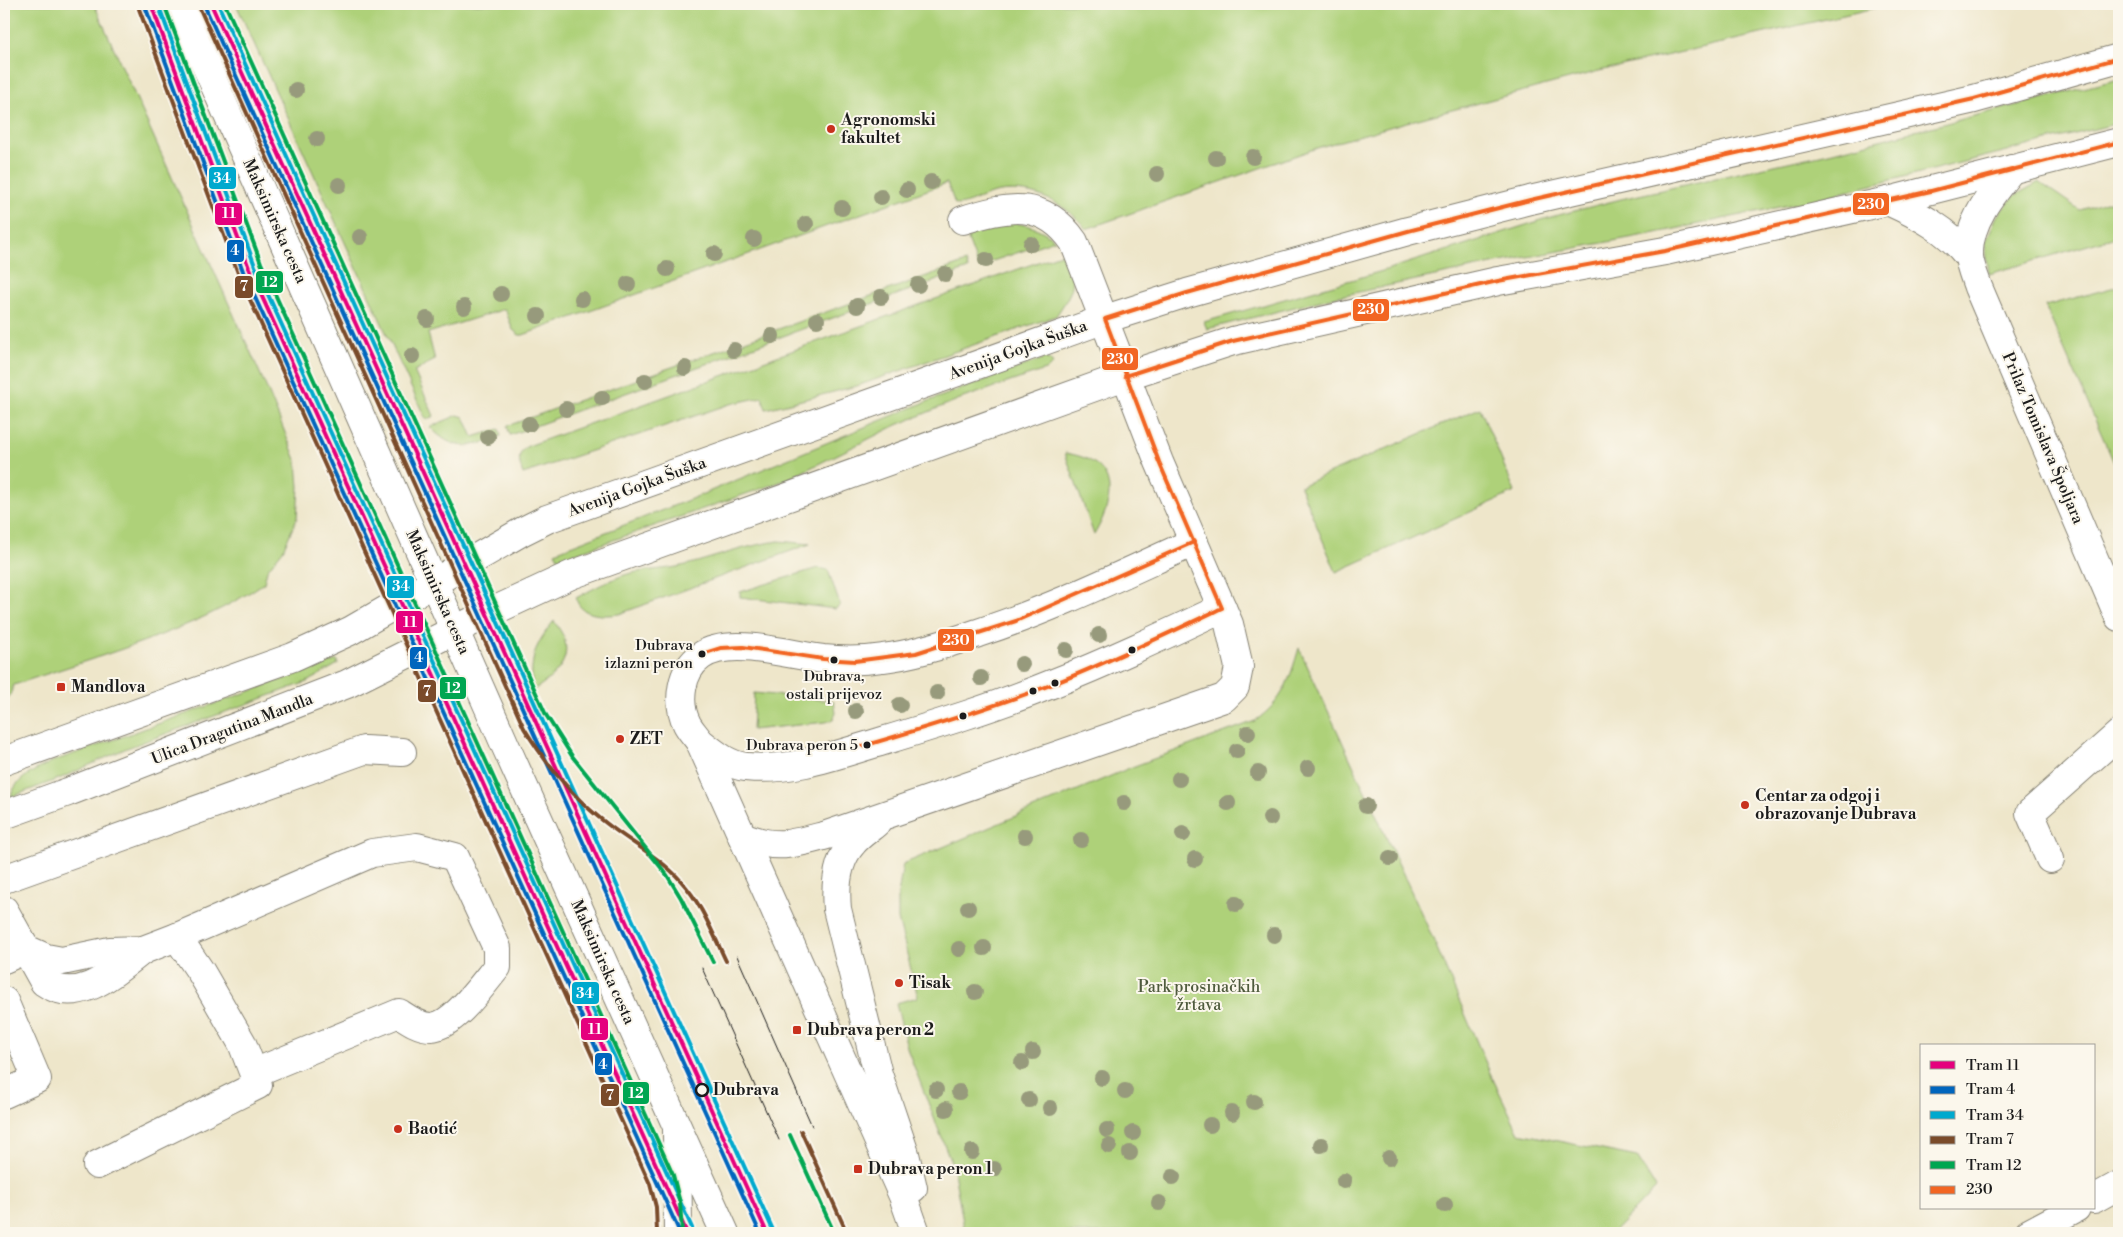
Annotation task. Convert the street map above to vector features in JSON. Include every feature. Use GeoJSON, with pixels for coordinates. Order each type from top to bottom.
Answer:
{"type":"FeatureCollection","features":[{"type":"Feature","properties":{"kind":"main road","name":"Maksimirska cesta"},"geometry":{"type":"LineString","coordinates":[[179,4],[455,630],[725,1233]]}},
{"type":"Feature","properties":{"kind":"main road","name":"Avenija Gojka Šuška"},"geometry":{"type":"LineString","coordinates":[[434,582],[547,519],[1105,319],[1187,293],[1408,231],[1540,198],[1974,99],[2119,58]]}},
{"type":"Feature","properties":{"kind":"main road"},"geometry":{"type":"LineString","coordinates":[[455,630],[530,593],[572,575],[1125,376],[1233,342],[1382,306],[1498,281],[1664,251],[1888,201],[2119,142]]}},
{"type":"Feature","properties":{"kind":"main road","name":"Prilaz Tomislava Špoljara"},"geometry":{"type":"LineString","coordinates":[[2012,170],[1993,193],[1978,217],[1971,240],[1969,257],[1978,287],[2119,617]]}},
{"type":"Feature","properties":{"kind":"main road","name":"Prilaz Tomislava Špoljara"},"geometry":{"type":"LineString","coordinates":[[1888,201],[1919,215],[1946,232],[1969,257]]}},
{"type":"Feature","properties":{"kind":"main road"},"geometry":{"type":"LineString","coordinates":[[742,836],[760,843],[787,845],[826,835],[1224,698],[1235,687],[1239,667],[1229,624],[1159,462],[1074,242],[1058,222],[1034,210],[1009,208],[990,211],[963,220]]}},
{"type":"Feature","properties":{"kind":"main road"},"geometry":{"type":"LineString","coordinates":[[916,1233],[904,1196],[700,742],[687,724],[680,701],[684,681],[691,664],[702,654],[721,648],[743,647],[855,661],[916,653],[1016,621],[1194,542]]}},
{"type":"Feature","properties":{"kind":"main road"},"geometry":{"type":"LineString","coordinates":[[4,761],[293,657],[350,632],[434,582]]}},
{"type":"Feature","properties":{"kind":"main road"},"geometry":{"type":"LineString","coordinates":[[700,742],[723,760],[744,767],[770,768],[800,764],[960,717],[1048,686],[1126,653],[1222,608]]}},
{"type":"Feature","properties":{"kind":"main road","name":"Ulica Dragutina Mandla"},"geometry":{"type":"LineString","coordinates":[[4,814],[68,792],[347,684],[455,630]]}},
{"type":"Feature","properties":{"kind":"main road"},"geometry":{"type":"LineString","coordinates":[[2050,859],[2030,813],[2119,734]]}},
{"type":"Feature","properties":{"kind":"main road"},"geometry":{"type":"LineString","coordinates":[[4,879],[364,750],[402,752]]}},
{"type":"Feature","properties":{"kind":"main road"},"geometry":{"type":"LineString","coordinates":[[884,816],[851,845],[841,863],[835,884],[837,909],[878,1074],[905,1154],[922,1233]]}},
{"type":"Feature","properties":{"kind":"main road"},"geometry":{"type":"LineString","coordinates":[[4,910],[15,954],[55,990],[70,992],[88,988],[143,950],[177,938],[372,853],[417,846],[455,857],[497,948],[498,958],[497,968],[454,1017],[432,1027],[416,1024],[399,1013],[254,1073]]}},
{"type":"Feature","properties":{"kind":"main road"},"geometry":{"type":"LineString","coordinates":[[97,1165],[258,1085],[242,1043],[200,972],[177,938]]}},
{"type":"Feature","properties":{"kind":"main road"},"geometry":{"type":"LineString","coordinates":[[4,1001],[37,1079],[4,1094]]}},
{"type":"Feature","properties":{"kind":"main road"},"geometry":{"type":"LineString","coordinates":[[677,1128],[678,1233]]}},
{"type":"Feature","properties":{"kind":"main road"},"geometry":{"type":"LineString","coordinates":[[2096,1197],[2119,1185]]}},
{"type":"Feature","properties":{"kind":"main road"},"geometry":{"type":"LineString","coordinates":[[2029,1233],[2072,1210]]}},
{"type":"Feature","properties":{"kind":"green space"},"geometry":{"type":"Polygon","coordinates":[[[4,4],[94,4],[268,391],[297,462],[299,487],[297,518],[283,550],[267,570],[264,583],[237,600],[176,629],[144,642],[14,685],[9,697],[4,699],[4,4]]]}},
{"type":"Feature","properties":{"kind":"green space","name":"Agronomski fakultet"},"geometry":{"type":"Polygon","coordinates":[[[236,4],[1892,4],[1599,71],[1403,123],[1320,147],[1086,229],[1067,210],[1044,197],[1031,193],[1004,191],[958,205],[955,204],[947,183],[523,335],[519,335],[513,330],[505,309],[428,333],[435,360],[414,371],[434,416],[426,420],[236,4]]]}},
{"type":"Feature","properties":{"kind":"green space"},"geometry":{"type":"Polygon","coordinates":[[[2119,79],[2119,123],[1808,201],[1335,297],[1207,329],[1204,322],[1386,270],[1551,217],[1621,199],[1829,153],[2119,79]]]}},
{"type":"Feature","properties":{"kind":"green space"},"geometry":{"type":"Polygon","coordinates":[[[2039,182],[2080,210],[2119,198],[2119,236],[1989,274],[1985,243],[1997,216],[2014,196],[2039,182]]]}},
{"type":"Feature","properties":{"kind":"green space"},"geometry":{"type":"Polygon","coordinates":[[[1007,223],[1032,227],[1044,232],[1055,240],[978,266],[968,240],[969,235],[981,229],[1007,223]]]}},
{"type":"Feature","properties":{"kind":"green space"},"geometry":{"type":"Polygon","coordinates":[[[1063,253],[1073,279],[1067,299],[1056,316],[857,386],[766,409],[762,397],[730,404],[523,474],[520,455],[524,448],[528,446],[1063,253]]]}},
{"type":"Feature","properties":{"kind":"green space"},"geometry":{"type":"Polygon","coordinates":[[[966,262],[968,269],[510,435],[507,426],[966,262]]]}},
{"type":"Feature","properties":{"kind":"green space"},"geometry":{"type":"Polygon","coordinates":[[[2119,286],[2119,474],[2045,306],[2119,286]]]}},
{"type":"Feature","properties":{"kind":"green space"},"geometry":{"type":"Polygon","coordinates":[[[1045,358],[1053,364],[1048,369],[960,399],[897,425],[786,480],[559,559],[555,552],[691,499],[918,405],[1045,358]]]}},
{"type":"Feature","properties":{"kind":"green space"},"geometry":{"type":"Polygon","coordinates":[[[1480,408],[1515,492],[1336,572],[1300,486],[1480,408]]]}},
{"type":"Feature","properties":{"kind":"green space"},"geometry":{"type":"Polygon","coordinates":[[[458,415],[464,417],[473,437],[499,429],[501,436],[481,443],[464,446],[447,441],[430,427],[458,415]]]}},
{"type":"Feature","properties":{"kind":"green space"},"geometry":{"type":"Polygon","coordinates":[[[1065,453],[1082,457],[1095,464],[1104,472],[1108,482],[1107,507],[1094,535],[1065,453]]]}},
{"type":"Feature","properties":{"kind":"green space"},"geometry":{"type":"Polygon","coordinates":[[[779,541],[810,544],[619,614],[600,615],[588,612],[582,609],[576,598],[608,581],[628,574],[679,567],[744,548],[779,541]]]}},
{"type":"Feature","properties":{"kind":"green space"},"geometry":{"type":"Polygon","coordinates":[[[818,568],[828,570],[840,605],[836,609],[740,597],[740,592],[818,568]]]}},
{"type":"Feature","properties":{"kind":"green space"},"geometry":{"type":"Polygon","coordinates":[[[554,621],[561,631],[566,650],[562,665],[546,682],[533,690],[532,670],[535,653],[542,637],[554,621]]]}},
{"type":"Feature","properties":{"kind":"green space","name":"Park prosinačkih žrtava"},"geometry":{"type":"Polygon","coordinates":[[[1299,648],[1430,932],[1491,1075],[1519,1133],[1637,1157],[1656,1188],[1613,1233],[965,1233],[953,1167],[908,1051],[896,1003],[918,997],[898,919],[898,895],[903,864],[1132,767],[1255,721],[1273,705],[1284,689],[1299,648]]]}},
{"type":"Feature","properties":{"kind":"green space"},"geometry":{"type":"Polygon","coordinates":[[[337,660],[338,664],[307,682],[127,748],[61,778],[11,797],[16,785],[21,780],[51,762],[337,660]]]}},
{"type":"Feature","properties":{"kind":"green space"},"geometry":{"type":"Polygon","coordinates":[[[754,693],[834,701],[836,713],[833,720],[826,722],[752,730],[754,693]]]}},
{"type":"Feature","properties":{"kind":"tram line","name":"11"},"geometry":{"type":"LineString","coordinates":[[151,4],[249,268],[687,1233]]}},
{"type":"Feature","properties":{"kind":"tram line","name":"34"},"geometry":{"type":"LineString","coordinates":[[158,4],[255,266],[693,1230]]}},
{"type":"Feature","properties":{"kind":"tram line","name":"12"},"geometry":{"type":"LineString","coordinates":[[164,4],[261,263],[673,1175],[680,1203],[682,1232]]}},
{"type":"Feature","properties":{"kind":"tram line","name":"11"},"geometry":{"type":"LineString","coordinates":[[211,4],[767,1233]]}},
{"type":"Feature","properties":{"kind":"tram line","name":"34"},"geometry":{"type":"LineString","coordinates":[[218,4],[773,1230]]}},
{"type":"Feature","properties":{"kind":"tram line","name":"12"},"geometry":{"type":"LineString","coordinates":[[225,4],[546,715],[572,756],[667,875],[681,898],[713,962]]}},
{"type":"Feature","properties":{"kind":"tram line","name":"4"},"geometry":{"type":"LineString","coordinates":[[145,6],[243,271],[680,1233]]}},
{"type":"Feature","properties":{"kind":"tram line","name":"4"},"geometry":{"type":"LineString","coordinates":[[205,7],[760,1233]]}},
{"type":"Feature","properties":{"kind":"tram line","name":"7"},"geometry":{"type":"LineString","coordinates":[[139,9],[238,273],[650,1184],[656,1207],[657,1233]]}},
{"type":"Feature","properties":{"kind":"tram line","name":"7"},"geometry":{"type":"LineString","coordinates":[[200,9],[524,728],[551,767],[582,802],[606,823],[655,857],[681,881],[701,909],[726,961]]}},
{"type":"Feature","properties":{"kind":"tram line"},"geometry":{"type":"LineString","coordinates":[[737,956],[812,1126]]}},
{"type":"Feature","properties":{"kind":"tram line"},"geometry":{"type":"LineString","coordinates":[[702,968],[779,1140]]}},
{"type":"Feature","properties":{"kind":"tram line","name":"7"},"geometry":{"type":"LineString","coordinates":[[801,1131],[847,1233]]}},
{"type":"Feature","properties":{"kind":"tram line","name":"12"},"geometry":{"type":"LineString","coordinates":[[790,1135],[832,1228]]}},
{"type":"Feature","properties":{"kind":"transit line","name":"230"},"geometry":{"type":"LineString","coordinates":[[863,746],[956,718],[1048,686],[1222,608],[1159,462],[1105,319],[1187,293],[1408,231],[1530,200],[1974,99],[2119,58]]}},
{"type":"Feature","properties":{"kind":"transit line","name":"230"},"geometry":{"type":"LineString","coordinates":[[1125,376],[1233,341],[1498,281],[1665,251],[1931,191],[2119,142]]}},
{"type":"Feature","properties":{"kind":"transit line","name":"230"},"geometry":{"type":"LineString","coordinates":[[702,654],[721,648],[743,647],[823,659],[855,661],[916,653],[1016,621],[1194,542]]}},
{"type":"Feature","properties":{"kind":"place","name":"Agronomski fakultet"},"geometry":{"type":"Point","coordinates":[831,129]}},
{"type":"Feature","properties":{"kind":"place","name":"Dubrava izlazni peron"},"geometry":{"type":"Point","coordinates":[702,654]}},
{"type":"Feature","properties":{"kind":"place","name":"Dubrava, ostali prijevoz"},"geometry":{"type":"Point","coordinates":[834,660]}},
{"type":"Feature","properties":{"kind":"place","name":"Mandlova"},"geometry":{"type":"Point","coordinates":[61,687]}},
{"type":"Feature","properties":{"kind":"place","name":"ZET"},"geometry":{"type":"Point","coordinates":[620,739]}},
{"type":"Feature","properties":{"kind":"place","name":"Dubrava peron 5"},"geometry":{"type":"Point","coordinates":[867,745]}},
{"type":"Feature","properties":{"kind":"place","name":"Centar za odgoj i obrazovanje Dubrava"},"geometry":{"type":"Point","coordinates":[1745,805]}},
{"type":"Feature","properties":{"kind":"place","name":"Tisak"},"geometry":{"type":"Point","coordinates":[899,983]}},
{"type":"Feature","properties":{"kind":"place","name":"Dubrava peron 2"},"geometry":{"type":"Point","coordinates":[797,1030]}},
{"type":"Feature","properties":{"kind":"place","name":"Dubrava"},"geometry":{"type":"Point","coordinates":[702,1090]}},
{"type":"Feature","properties":{"kind":"place","name":"Baotić"},"geometry":{"type":"Point","coordinates":[398,1129]}},
{"type":"Feature","properties":{"kind":"place","name":"Dubrava peron 1"},"geometry":{"type":"Point","coordinates":[858,1169]}}]}
